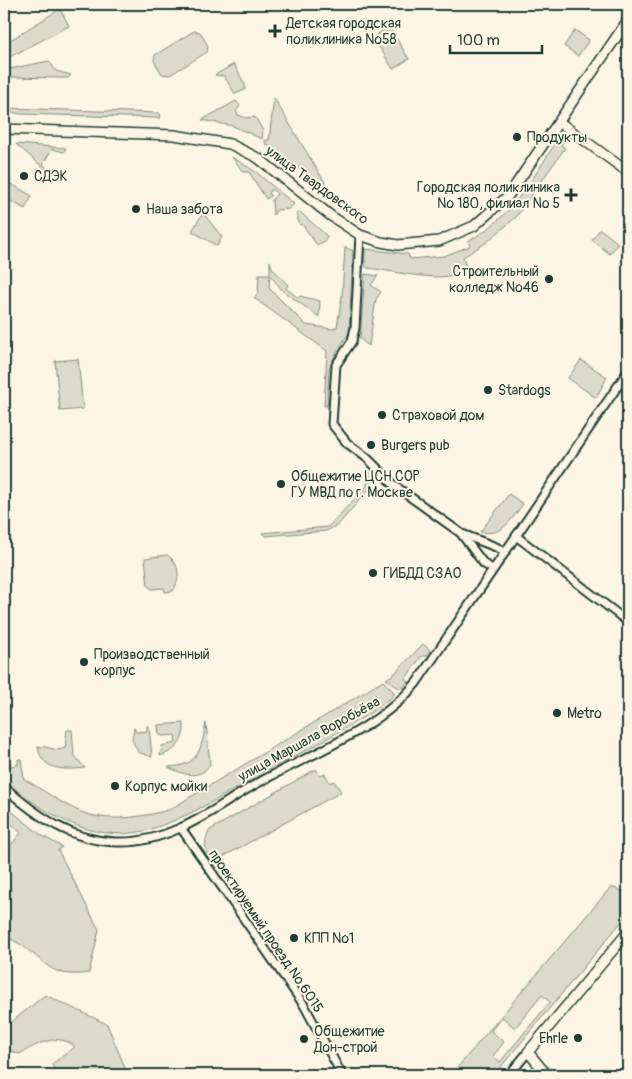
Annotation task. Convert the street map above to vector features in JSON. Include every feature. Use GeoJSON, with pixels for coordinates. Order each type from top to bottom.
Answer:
{"type":"FeatureCollection","features":[{"type":"Feature","properties":{"kind":"main road","name":"улица Твардовского"},"geometry":{"type":"LineString","coordinates":[[4,129],[174,135],[230,144],[258,158],[331,216],[360,235],[385,243],[412,244],[451,238],[474,226],[508,196],[628,20]]}},
{"type":"Feature","properties":{"kind":"main road"},"geometry":{"type":"LineString","coordinates":[[560,122],[628,172]]}},
{"type":"Feature","properties":{"kind":"main road"},"geometry":{"type":"LineString","coordinates":[[547,1075],[528,1052],[628,932]]}},
{"type":"Feature","properties":{"kind":"street"},"geometry":{"type":"LineString","coordinates":[[360,235],[355,328],[352,341],[336,365],[332,424],[347,443],[380,472],[462,534],[504,552]]}},
{"type":"Feature","properties":{"kind":"street","name":"улица Маршала Воробьёва"},"geometry":{"type":"LineString","coordinates":[[4,787],[47,822],[83,836],[108,842],[126,842],[160,836],[182,828],[257,784],[362,728],[397,703],[417,682],[628,371]]}},
{"type":"Feature","properties":{"kind":"street"},"geometry":{"type":"LineString","coordinates":[[462,534],[484,564],[493,569]]}},
{"type":"Feature","properties":{"kind":"street"},"geometry":{"type":"LineString","coordinates":[[516,536],[628,622]]}},
{"type":"Feature","properties":{"kind":"street","name":"проектируемый проезд № 6015"},"geometry":{"type":"LineString","coordinates":[[182,828],[304,1005],[342,1075]]}},
{"type":"Feature","properties":{"kind":"street"},"geometry":{"type":"LineString","coordinates":[[509,1075],[528,1052]]}},
{"type":"Feature","properties":{"kind":"shaded area"},"geometry":{"type":"Polygon","coordinates":[[[60,9],[69,26],[4,60],[4,44],[60,9]]]}},
{"type":"Feature","properties":{"kind":"shaded area"},"geometry":{"type":"Polygon","coordinates":[[[389,27],[409,59],[393,69],[373,37],[389,27]]]}},
{"type":"Feature","properties":{"kind":"shaded area"},"geometry":{"type":"Polygon","coordinates":[[[575,30],[589,40],[578,56],[564,46],[575,30]]]}},
{"type":"Feature","properties":{"kind":"shaded area"},"geometry":{"type":"Polygon","coordinates":[[[194,31],[200,32],[208,46],[207,52],[170,75],[162,74],[154,61],[155,55],[194,31]]]}},
{"type":"Feature","properties":{"kind":"shaded area"},"geometry":{"type":"Polygon","coordinates":[[[49,61],[56,71],[71,75],[68,78],[4,77],[4,70],[49,61]]]}},
{"type":"Feature","properties":{"kind":"shaded area"},"geometry":{"type":"Polygon","coordinates":[[[234,64],[245,85],[245,90],[235,94],[224,76],[215,75],[234,64]]]}},
{"type":"Feature","properties":{"kind":"shaded area"},"geometry":{"type":"Polygon","coordinates":[[[274,98],[330,191],[265,143],[265,140],[269,140],[274,98]]]}},
{"type":"Feature","properties":{"kind":"shaded area"},"geometry":{"type":"Polygon","coordinates":[[[236,101],[240,106],[236,111],[238,115],[247,118],[255,117],[263,131],[262,139],[233,126],[202,120],[236,101]]]}},
{"type":"Feature","properties":{"kind":"shaded area"},"geometry":{"type":"Polygon","coordinates":[[[4,108],[159,113],[161,115],[160,118],[21,114],[4,111],[4,108]]]}},
{"type":"Feature","properties":{"kind":"shaded area"},"geometry":{"type":"Polygon","coordinates":[[[561,135],[566,138],[561,145],[565,148],[516,217],[487,242],[463,257],[467,270],[458,274],[433,277],[405,274],[365,266],[365,249],[408,254],[410,259],[444,256],[470,246],[468,241],[484,232],[497,221],[521,195],[561,135]]]}},
{"type":"Feature","properties":{"kind":"shaded area"},"geometry":{"type":"Polygon","coordinates":[[[16,144],[66,148],[64,152],[52,149],[43,164],[47,168],[46,170],[16,144]]]}},
{"type":"Feature","properties":{"kind":"shaded area"},"geometry":{"type":"Polygon","coordinates":[[[232,157],[256,172],[294,204],[289,209],[277,210],[273,215],[272,200],[277,194],[272,189],[269,193],[271,196],[266,199],[249,172],[243,172],[232,157]]]}},
{"type":"Feature","properties":{"kind":"shaded area"},"geometry":{"type":"Polygon","coordinates":[[[11,184],[32,196],[25,209],[4,197],[11,184]]]}},
{"type":"Feature","properties":{"kind":"shaded area"},"geometry":{"type":"Polygon","coordinates":[[[300,212],[327,236],[325,241],[317,245],[302,224],[300,225],[296,214],[300,212]]]}},
{"type":"Feature","properties":{"kind":"shaded area"},"geometry":{"type":"Polygon","coordinates":[[[203,213],[222,237],[217,246],[192,231],[203,213]]]}},
{"type":"Feature","properties":{"kind":"shaded area"},"geometry":{"type":"Polygon","coordinates":[[[600,229],[618,243],[610,254],[592,240],[600,229]]]}},
{"type":"Feature","properties":{"kind":"shaded area"},"geometry":{"type":"Polygon","coordinates":[[[345,247],[353,251],[349,333],[337,351],[329,369],[327,406],[324,406],[327,351],[254,298],[258,294],[259,274],[270,274],[270,261],[272,268],[288,285],[286,288],[298,298],[300,296],[320,301],[319,317],[283,291],[270,275],[269,288],[306,325],[332,329],[337,327],[342,296],[345,247]]]}},
{"type":"Feature","properties":{"kind":"shaded area"},"geometry":{"type":"Polygon","coordinates":[[[365,274],[378,276],[371,285],[381,292],[376,299],[369,346],[360,339],[365,274]]]}},
{"type":"Feature","properties":{"kind":"shaded area"},"geometry":{"type":"Polygon","coordinates":[[[78,359],[83,409],[60,411],[55,361],[78,359]]]}},
{"type":"Feature","properties":{"kind":"shaded area"},"geometry":{"type":"Polygon","coordinates":[[[581,360],[607,377],[596,398],[568,378],[581,360]]]}},
{"type":"Feature","properties":{"kind":"shaded area"},"geometry":{"type":"Polygon","coordinates":[[[368,465],[371,479],[370,488],[338,525],[326,531],[265,536],[262,533],[328,527],[367,486],[368,465]]]}},
{"type":"Feature","properties":{"kind":"shaded area"},"geometry":{"type":"Polygon","coordinates":[[[509,494],[523,504],[514,516],[506,526],[495,532],[480,532],[509,494]]]}},
{"type":"Feature","properties":{"kind":"shaded area"},"geometry":{"type":"Polygon","coordinates":[[[167,555],[177,566],[176,586],[173,591],[165,592],[164,588],[152,589],[148,586],[145,558],[167,555]]]}},
{"type":"Feature","properties":{"kind":"shaded area"},"geometry":{"type":"Polygon","coordinates":[[[423,644],[430,650],[427,656],[422,656],[405,679],[408,682],[403,688],[397,687],[386,679],[394,674],[423,644]]]}},
{"type":"Feature","properties":{"kind":"shaded area"},"geometry":{"type":"Polygon","coordinates":[[[383,681],[394,692],[394,695],[378,708],[332,736],[203,807],[151,829],[130,833],[110,833],[72,824],[36,804],[4,779],[4,759],[8,766],[18,765],[18,759],[21,759],[24,779],[81,812],[103,817],[125,818],[169,810],[383,681]]]}},
{"type":"Feature","properties":{"kind":"shaded area"},"geometry":{"type":"Polygon","coordinates":[[[184,723],[181,740],[175,748],[160,756],[162,746],[176,743],[175,735],[162,736],[159,734],[158,725],[184,723]]]}},
{"type":"Feature","properties":{"kind":"shaded area"},"geometry":{"type":"Polygon","coordinates":[[[206,723],[210,765],[195,775],[185,774],[168,767],[186,764],[197,755],[206,723]]]}},
{"type":"Feature","properties":{"kind":"shaded area"},"geometry":{"type":"Polygon","coordinates":[[[147,726],[149,726],[152,757],[138,752],[132,740],[134,728],[136,732],[147,731],[147,726]]]}},
{"type":"Feature","properties":{"kind":"shaded area"},"geometry":{"type":"Polygon","coordinates":[[[67,730],[72,730],[74,755],[85,768],[56,768],[44,761],[40,755],[38,747],[58,750],[65,748],[67,730]]]}},
{"type":"Feature","properties":{"kind":"shaded area"},"geometry":{"type":"Polygon","coordinates":[[[316,769],[320,776],[325,774],[330,783],[334,781],[341,792],[217,860],[220,866],[216,868],[206,850],[207,835],[210,830],[316,769]]]}},
{"type":"Feature","properties":{"kind":"shaded area"},"geometry":{"type":"Polygon","coordinates":[[[4,805],[41,835],[62,847],[58,850],[99,930],[89,973],[67,974],[59,972],[46,965],[22,945],[4,935],[4,843],[11,845],[21,833],[4,816],[4,805]]]}},
{"type":"Feature","properties":{"kind":"shaded area"},"geometry":{"type":"Polygon","coordinates":[[[611,887],[628,893],[628,914],[494,1075],[451,1075],[611,887]],[[542,995],[515,1028],[502,1017],[491,1031],[504,1042],[493,1056],[500,1062],[550,1002],[542,995]]]}},
{"type":"Feature","properties":{"kind":"shaded area"},"geometry":{"type":"Polygon","coordinates":[[[45,995],[107,1024],[128,1075],[56,1075],[52,1064],[75,1047],[69,1042],[62,1040],[47,1041],[19,1054],[4,1048],[4,1028],[45,995]]]}},
{"type":"Feature","properties":{"kind":"place","name":"Детская городская поликлиника №58"},"geometry":{"type":"Point","coordinates":[275,31]}},
{"type":"Feature","properties":{"kind":"place","name":"Продукты"},"geometry":{"type":"Point","coordinates":[517,137]}},
{"type":"Feature","properties":{"kind":"place","name":"СДЭК"},"geometry":{"type":"Point","coordinates":[24,176]}},
{"type":"Feature","properties":{"kind":"place","name":"Городская поликлиника № 180, филиал № 5"},"geometry":{"type":"Point","coordinates":[571,195]}},
{"type":"Feature","properties":{"kind":"place","name":"Наша забота"},"geometry":{"type":"Point","coordinates":[136,209]}},
{"type":"Feature","properties":{"kind":"place","name":"Строительный колледж №46"},"geometry":{"type":"Point","coordinates":[549,279]}},
{"type":"Feature","properties":{"kind":"place","name":"Stardogs"},"geometry":{"type":"Point","coordinates":[488,390]}},
{"type":"Feature","properties":{"kind":"place","name":"Страховой дом"},"geometry":{"type":"Point","coordinates":[382,415]}},
{"type":"Feature","properties":{"kind":"place","name":"Burgers pub"},"geometry":{"type":"Point","coordinates":[371,445]}},
{"type":"Feature","properties":{"kind":"place","name":"Общежитие ЦСН СОР ГУ МВД по г. Москве"},"geometry":{"type":"Point","coordinates":[281,484]}},
{"type":"Feature","properties":{"kind":"place","name":"ГИБДД СЗАО"},"geometry":{"type":"Point","coordinates":[373,573]}},
{"type":"Feature","properties":{"kind":"place","name":"Производственный корпус"},"geometry":{"type":"Point","coordinates":[84,662]}},
{"type":"Feature","properties":{"kind":"place","name":"Metro"},"geometry":{"type":"Point","coordinates":[557,713]}},
{"type":"Feature","properties":{"kind":"place","name":"Корпус мойки"},"geometry":{"type":"Point","coordinates":[115,786]}},
{"type":"Feature","properties":{"kind":"place","name":"КПП №1"},"geometry":{"type":"Point","coordinates":[294,938]}},
{"type":"Feature","properties":{"kind":"place","name":"Ehrle"},"geometry":{"type":"Point","coordinates":[578,1038]}},
{"type":"Feature","properties":{"kind":"place","name":"Общежитие Дон-строй"},"geometry":{"type":"Point","coordinates":[304,1039]}}]}
